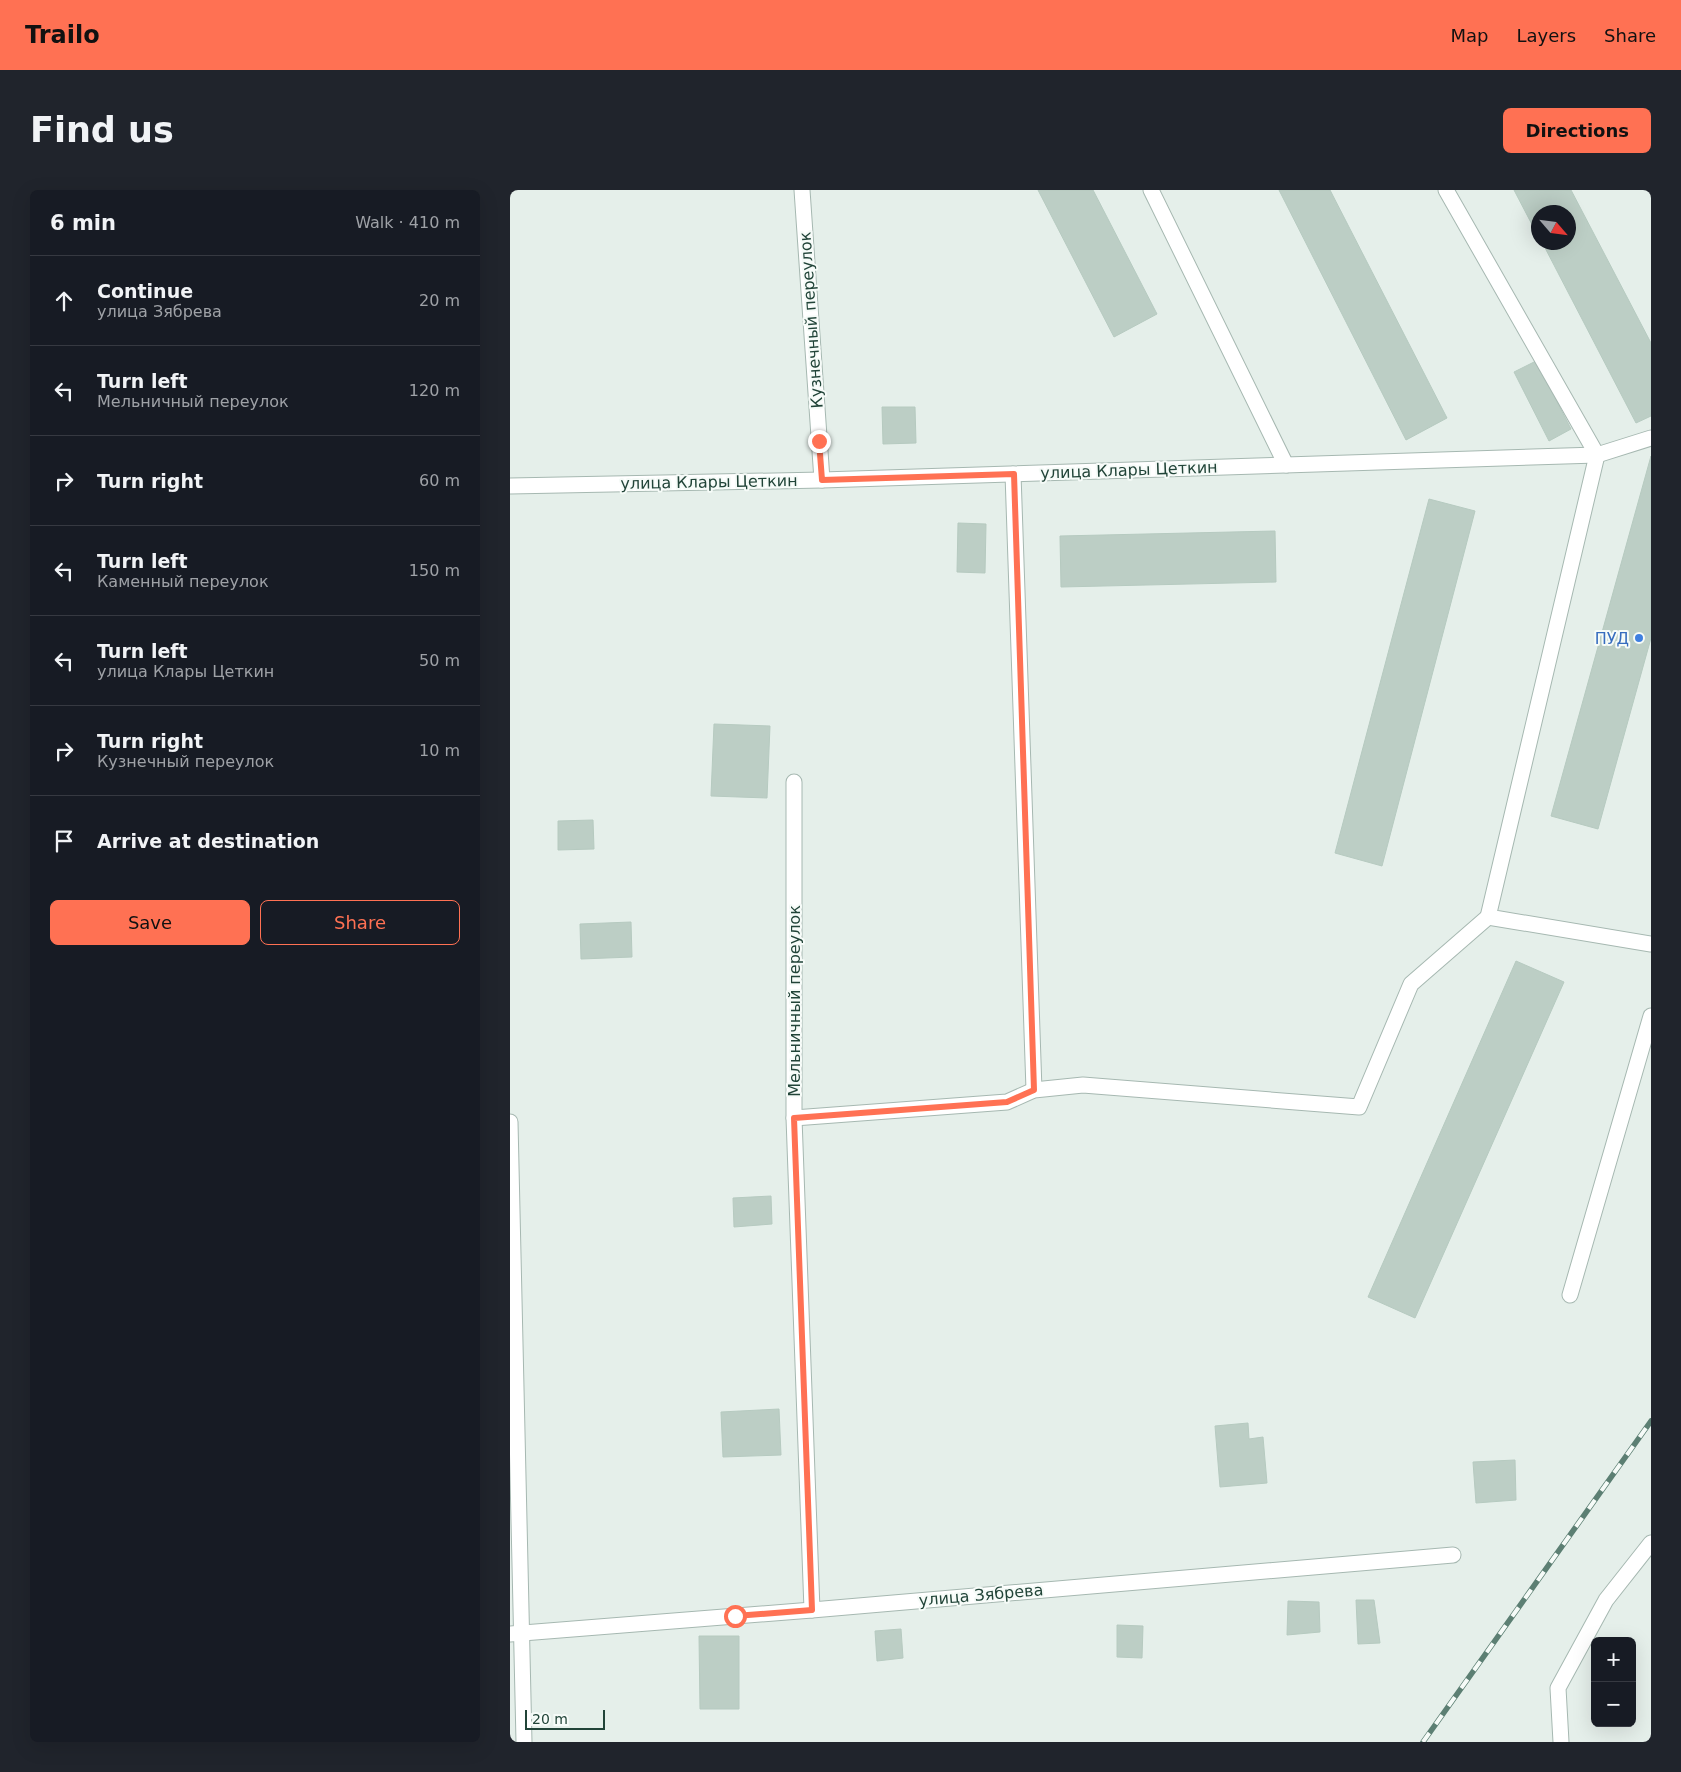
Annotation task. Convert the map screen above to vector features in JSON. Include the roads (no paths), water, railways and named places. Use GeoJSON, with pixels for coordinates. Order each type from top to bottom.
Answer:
{"type":"FeatureCollection","features":[{"type":"Feature","properties":{"kind":"street","name":"Кузнечный переулок"},"geometry":{"type":"LineString","coordinates":[[802,190],[822,480]]}},
{"type":"Feature","properties":{"kind":"street"},"geometry":{"type":"LineString","coordinates":[[1151,190],[1286,465]]}},
{"type":"Feature","properties":{"kind":"street"},"geometry":{"type":"LineString","coordinates":[[794,1118],[1007,1102],[1034,1090],[1083,1085],[1359,1107],[1410,984],[1488,917],[1597,455],[1446,190]]}},
{"type":"Feature","properties":{"kind":"street","name":"улица Клары Цеткин"},"geometry":{"type":"LineString","coordinates":[[510,486],[822,480],[1597,455],[1651,438]]}},
{"type":"Feature","properties":{"kind":"street"},"geometry":{"type":"LineString","coordinates":[[1014,474],[1034,1090]]}},
{"type":"Feature","properties":{"kind":"street","name":"Мельничный переулок"},"geometry":{"type":"LineString","coordinates":[[794,782],[794,1118],[812,1610]]}},
{"type":"Feature","properties":{"kind":"street"},"geometry":{"type":"LineString","coordinates":[[1488,917],[1651,944]]}},
{"type":"Feature","properties":{"kind":"street"},"geometry":{"type":"LineString","coordinates":[[1570,1295],[1651,1016]]}},
{"type":"Feature","properties":{"kind":"street"},"geometry":{"type":"LineString","coordinates":[[510,1122],[516,1633],[524,1742]]}},
{"type":"Feature","properties":{"kind":"street"},"geometry":{"type":"LineString","coordinates":[[1560,1742],[1558,1688],[1606,1600],[1651,1543]]}},
{"type":"Feature","properties":{"kind":"street","name":"улица Зябрева"},"geometry":{"type":"LineString","coordinates":[[516,1633],[812,1610],[1453,1555]]}},
{"type":"Feature","properties":{"kind":"railway"},"geometry":{"type":"LineString","coordinates":[[1423,1742],[1651,1421]]}},
{"type":"Feature","properties":{"kind":"place","name":"ПУД"},"geometry":{"type":"Point","coordinates":[1639,638]}}]}
